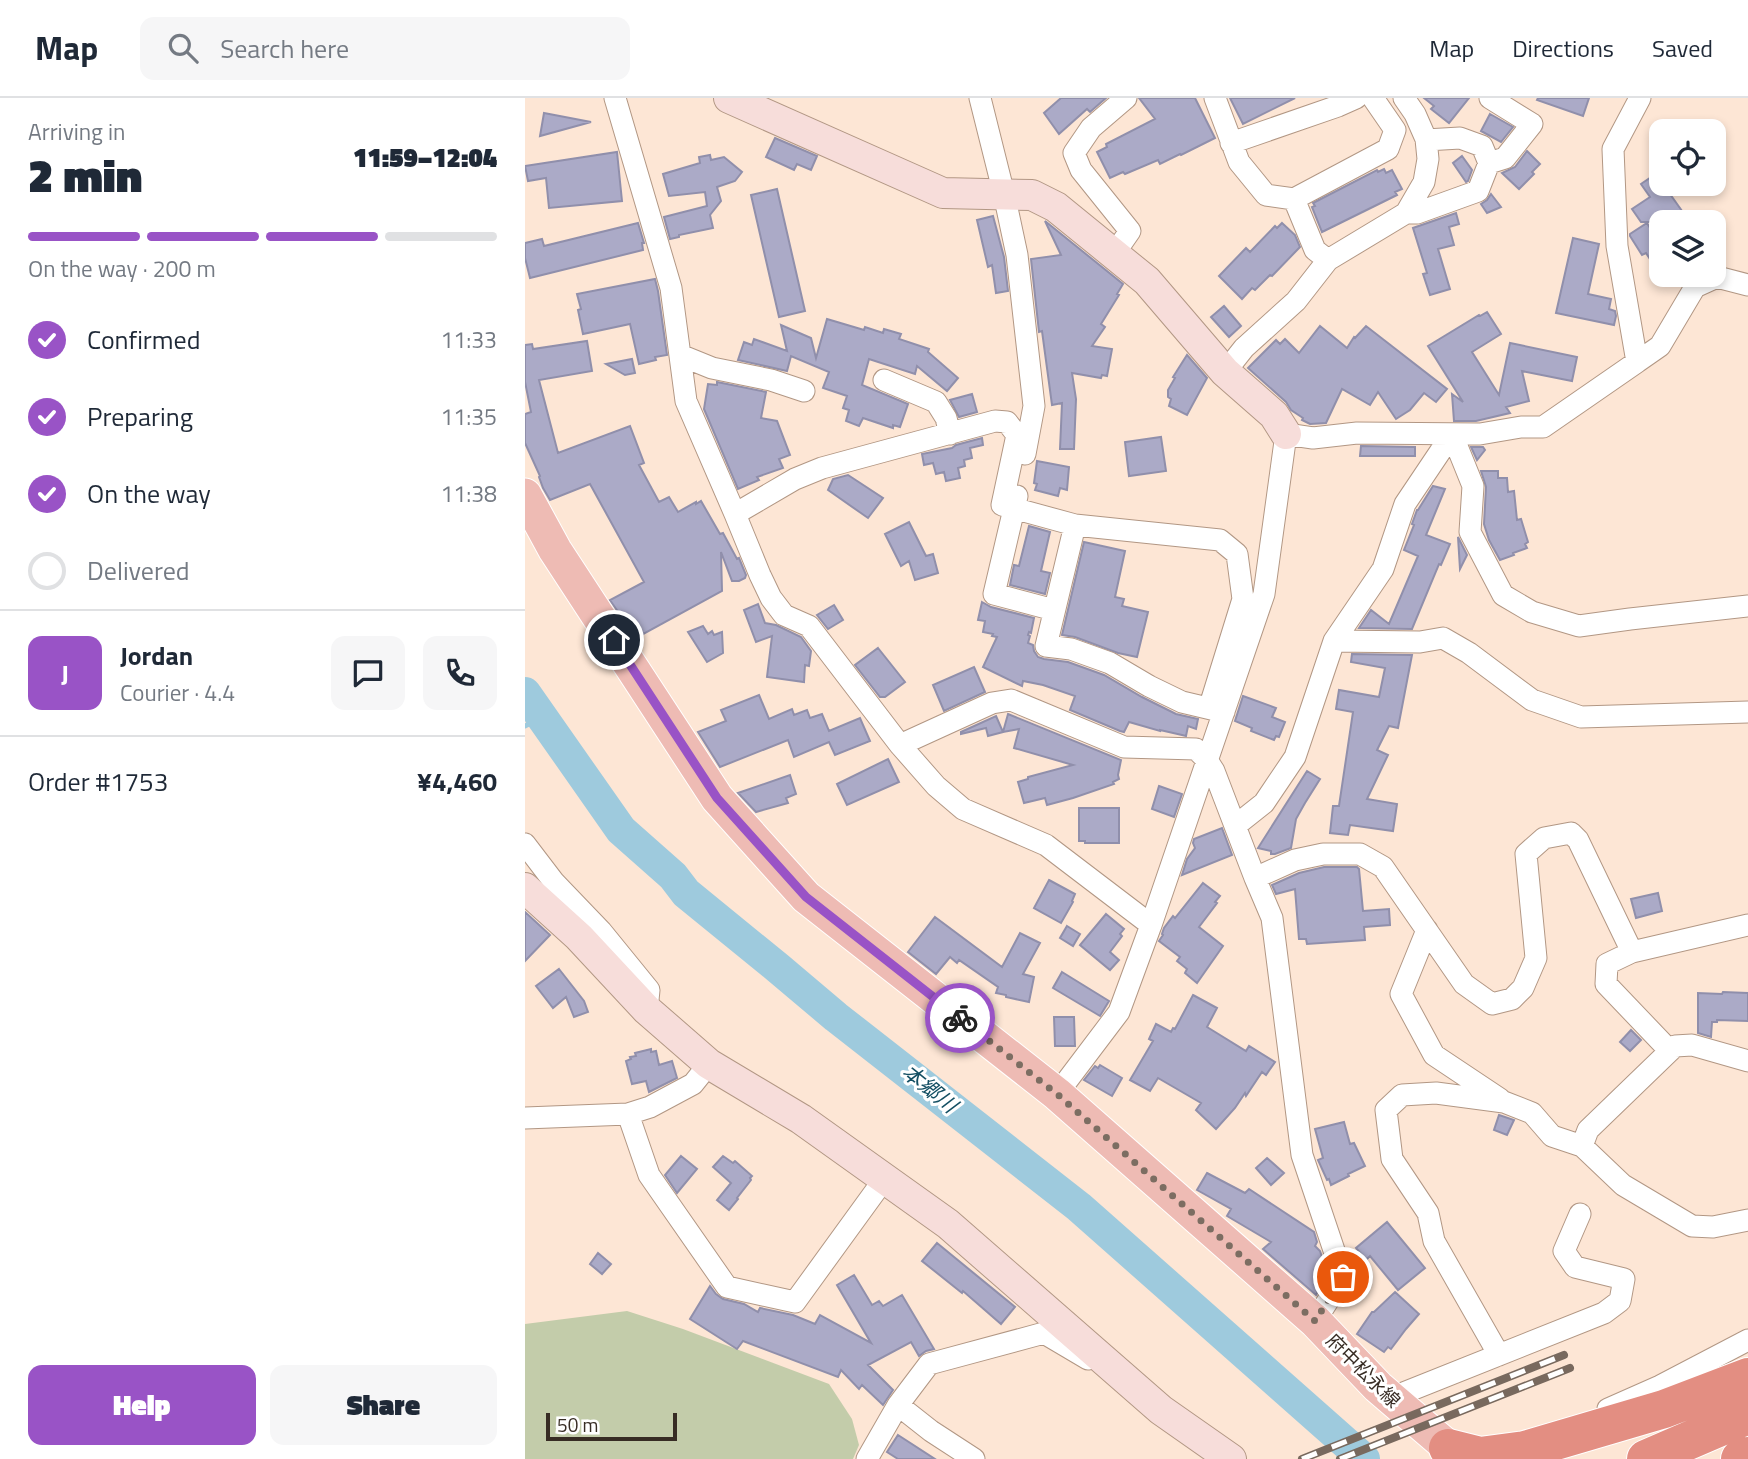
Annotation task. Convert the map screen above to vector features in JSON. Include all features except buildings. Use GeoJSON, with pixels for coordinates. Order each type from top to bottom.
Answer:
{"type":"FeatureCollection","features":[{"type":"Feature","properties":{"kind":"highway"},"geometry":{"type":"LineString","coordinates":[[1455,1454],[1521,1454],[1664,1409],[1748,1377]]}},
{"type":"Feature","properties":{"kind":"highway"},"geometry":{"type":"LineString","coordinates":[[1646,1459],[1748,1415]]}},
{"type":"Feature","properties":{"kind":"highway"},"geometry":{"type":"LineString","coordinates":[[1740,1459],[1748,1456]]}},
{"type":"Feature","properties":{"kind":"main road","name":"府中松永線"},"geometry":{"type":"LineString","coordinates":[[525,495],[555,550],[717,798],[806,897],[1057,1094],[1315,1321],[1391,1398],[1455,1454]]}},
{"type":"Feature","properties":{"kind":"street"},"geometry":{"type":"LineString","coordinates":[[615,98],[671,288],[686,401],[771,598],[785,615],[809,626],[900,745],[936,786],[963,808],[1046,845],[1151,925]]}},
{"type":"Feature","properties":{"kind":"street"},"geometry":{"type":"LineString","coordinates":[[729,98],[943,193],[1032,195],[1056,207],[1147,281],[1225,372],[1274,415],[1286,434],[1264,594],[1151,925],[1119,1012],[1057,1094]]}},
{"type":"Feature","properties":{"kind":"street"},"geometry":{"type":"LineString","coordinates":[[980,98],[1017,254],[1034,406],[1015,509],[993,594],[1054,610]]}},
{"type":"Feature","properties":{"kind":"street"},"geometry":{"type":"LineString","coordinates":[[1114,254],[1131,231],[1081,170],[1074,153],[1091,128],[1126,98]]}},
{"type":"Feature","properties":{"kind":"street"},"geometry":{"type":"LineString","coordinates":[[1215,98],[1231,143],[1239,162],[1266,195],[1294,199],[1388,149],[1395,130],[1371,99],[1338,106],[1231,143]]}},
{"type":"Feature","properties":{"kind":"street"},"geometry":{"type":"LineString","coordinates":[[1225,372],[1244,348],[1296,301],[1328,260],[1406,213],[1424,182],[1428,159],[1426,140],[1415,114],[1404,98]]}},
{"type":"Feature","properties":{"kind":"street"},"geometry":{"type":"LineString","coordinates":[[1489,163],[1505,158],[1532,124],[1490,98]]}},
{"type":"Feature","properties":{"kind":"street"},"geometry":{"type":"LineString","coordinates":[[1637,362],[1617,246],[1613,149],[1640,98]]}},
{"type":"Feature","properties":{"kind":"street"},"geometry":{"type":"LineString","coordinates":[[1406,213],[1417,213],[1478,191],[1489,163],[1482,146],[1460,138],[1426,140]]}},
{"type":"Feature","properties":{"kind":"street"},"geometry":{"type":"LineString","coordinates":[[1294,199],[1315,250],[1328,260]]}},
{"type":"Feature","properties":{"kind":"street"},"geometry":{"type":"LineString","coordinates":[[1286,434],[1314,438],[1357,433],[1480,435],[1543,427],[1660,346],[1695,287],[1717,277],[1748,285]]}},
{"type":"Feature","properties":{"kind":"street"},"geometry":{"type":"LineString","coordinates":[[680,355],[712,368],[771,380],[804,391]]}},
{"type":"Feature","properties":{"kind":"street"},"geometry":{"type":"LineString","coordinates":[[884,380],[936,402],[946,418],[950,434]]}},
{"type":"Feature","properties":{"kind":"street"},"geometry":{"type":"LineString","coordinates":[[735,514],[795,479],[822,468],[995,421],[1007,422],[1017,435],[1002,505],[1075,525],[1220,540],[1237,554],[1243,599],[1212,699],[1224,712]]}},
{"type":"Feature","properties":{"kind":"street"},"geometry":{"type":"LineString","coordinates":[[1452,434],[1472,486],[1470,532],[1503,595],[1531,612],[1579,626],[1748,606]]}},
{"type":"Feature","properties":{"kind":"street"},"geometry":{"type":"LineString","coordinates":[[1235,825],[1264,803],[1295,757],[1334,641],[1383,569],[1405,504],[1452,434]]}},
{"type":"Feature","properties":{"kind":"street"},"geometry":{"type":"LineString","coordinates":[[1075,525],[1046,646],[1071,649],[1110,663],[1182,702],[1224,712]]}},
{"type":"Feature","properties":{"kind":"street"},"geometry":{"type":"LineString","coordinates":[[1334,641],[1420,642],[1443,638],[1469,653],[1532,700],[1581,717],[1748,712]]}},
{"type":"Feature","properties":{"kind":"street"},"geometry":{"type":"LineString","coordinates":[[900,745],[992,703],[1011,700],[1124,747],[1196,749],[1215,771],[1272,918],[1302,1155],[1343,1277],[1315,1321]]}},
{"type":"Feature","properties":{"kind":"street"},"geometry":{"type":"LineString","coordinates":[[1255,878],[1295,860],[1324,854],[1360,854],[1383,867],[1464,984],[1492,1004],[1512,999],[1523,988],[1536,958],[1526,854],[1544,838],[1571,832],[1578,841],[1632,952]]}},
{"type":"Feature","properties":{"kind":"street"},"geometry":{"type":"LineString","coordinates":[[525,844],[554,882],[601,931],[649,990],[647,1010]]}},
{"type":"Feature","properties":{"kind":"street"},"geometry":{"type":"LineString","coordinates":[[525,888],[579,937],[647,1010],[709,1063],[801,1119],[948,1224],[1161,1410],[1231,1459]]}},
{"type":"Feature","properties":{"kind":"street"},"geometry":{"type":"LineString","coordinates":[[1670,1051],[1606,984],[1607,964],[1632,952],[1748,925]]}},
{"type":"Feature","properties":{"kind":"street"},"geometry":{"type":"LineString","coordinates":[[1427,930],[1401,994],[1434,1055],[1504,1102],[1532,1113],[1552,1136],[1582,1146],[1623,1185],[1692,1226],[1713,1227],[1748,1220]]}},
{"type":"Feature","properties":{"kind":"street"},"geometry":{"type":"LineString","coordinates":[[1582,1146],[1588,1130],[1675,1046],[1692,1045],[1748,1061]]}},
{"type":"Feature","properties":{"kind":"street"},"geometry":{"type":"LineString","coordinates":[[525,1118],[628,1114],[650,1107],[693,1084],[709,1063]]}},
{"type":"Feature","properties":{"kind":"street"},"geometry":{"type":"LineString","coordinates":[[1499,1355],[1434,1241],[1428,1213],[1392,1159],[1386,1110],[1402,1095],[1436,1093],[1504,1102]]}},
{"type":"Feature","properties":{"kind":"street"},"geometry":{"type":"LineString","coordinates":[[628,1114],[649,1175],[727,1287],[795,1302],[885,1178]]}},
{"type":"Feature","properties":{"kind":"street"},"geometry":{"type":"LineString","coordinates":[[1391,1398],[1604,1313],[1620,1301],[1624,1279],[1575,1267],[1564,1251],[1580,1214]]}},
{"type":"Feature","properties":{"kind":"street"},"geometry":{"type":"LineString","coordinates":[[866,1459],[898,1405],[929,1364],[1044,1333],[1129,1382]]}},
{"type":"Feature","properties":{"kind":"street"},"geometry":{"type":"LineString","coordinates":[[1613,1424],[1608,1409],[1660,1386],[1748,1339]]}},
{"type":"Feature","properties":{"kind":"street"},"geometry":{"type":"LineString","coordinates":[[898,1405],[974,1459]]}},
{"type":"Feature","properties":{"kind":"green space"},"geometry":{"type":"Polygon","coordinates":[[[627,1311],[683,1329],[829,1384],[852,1419],[859,1445],[853,1459],[525,1459],[525,1324],[627,1311]]]}},
{"type":"Feature","properties":{"kind":"waterway","name":"本郷川"},"geometry":{"type":"LineString","coordinates":[[525,693],[621,830],[673,876],[686,893],[836,1017],[1079,1207],[1364,1459]]}},
{"type":"Feature","properties":{"kind":"waterway"},"geometry":{"type":"LineString","coordinates":[[525,726],[541,718]]}},
{"type":"Feature","properties":{"kind":"railway"},"geometry":{"type":"LineString","coordinates":[[1302,1459],[1564,1355]]}},
{"type":"Feature","properties":{"kind":"railway"},"geometry":{"type":"LineString","coordinates":[[1340,1459],[1570,1368]]}},
{"type":"Feature","properties":{"kind":"way so far"},"geometry":{"type":"LineString","coordinates":[[960,1018],[1057,1094],[1315,1321],[1343,1277]]}},
{"type":"Feature","properties":{"kind":"route"},"geometry":{"type":"LineString","coordinates":[[614,640],[717,798],[806,897],[960,1018]]}}]}
